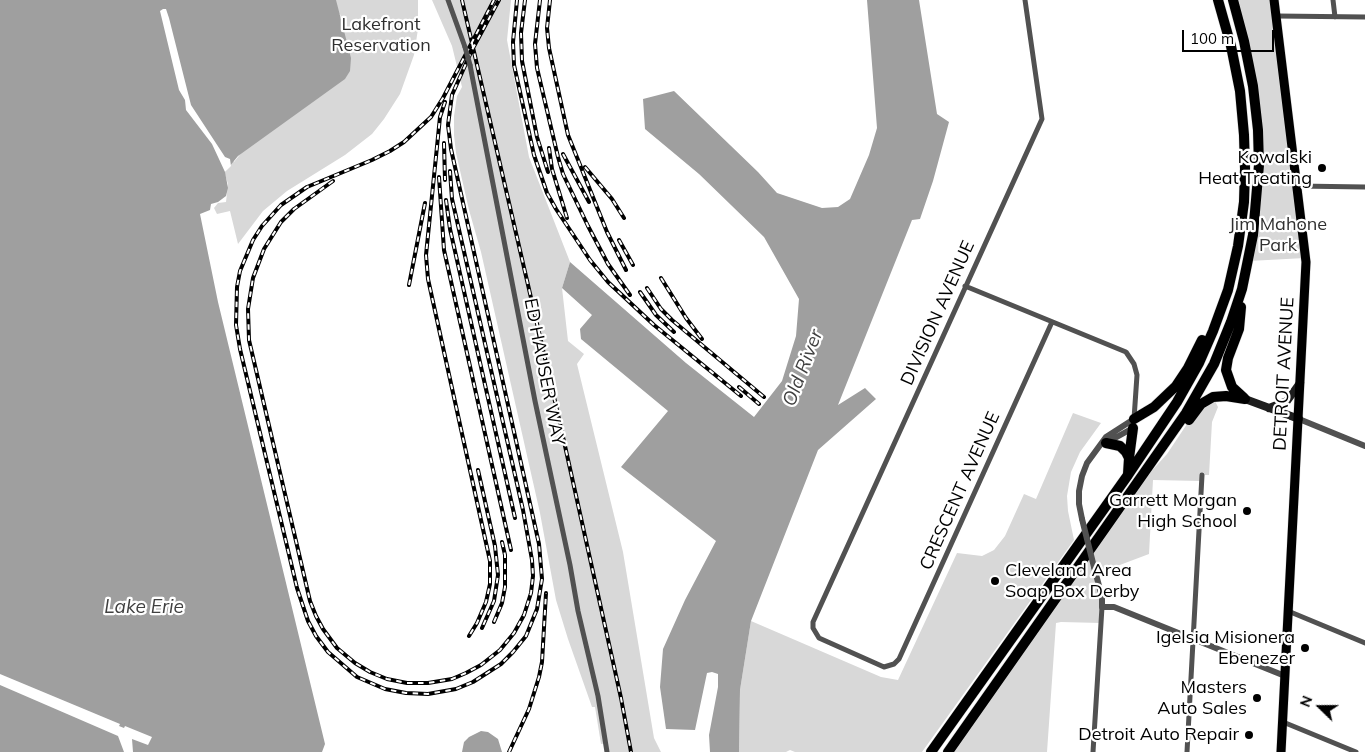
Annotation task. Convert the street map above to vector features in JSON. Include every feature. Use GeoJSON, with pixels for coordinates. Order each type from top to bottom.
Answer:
{"type":"FeatureCollection","features":[{"type":"Feature","properties":{"kind":"highway"},"geometry":{"type":"LineString","coordinates":[[931,752],[1128,475],[1183,392],[1213,332],[1233,268],[1240,235],[1245,152],[1240,96],[1230,41],[1218,0]]}},
{"type":"Feature","properties":{"kind":"highway"},"geometry":{"type":"LineString","coordinates":[[1233,0],[1253,86],[1258,142],[1259,176],[1256,216],[1244,278],[1238,330],[1228,358],[1226,370],[1232,387],[1245,399]]}},
{"type":"Feature","properties":{"kind":"highway"},"geometry":{"type":"LineString","coordinates":[[1128,475],[1133,423],[1171,392],[1184,375],[1212,315],[1221,288],[1244,191]]}},
{"type":"Feature","properties":{"kind":"highway"},"geometry":{"type":"LineString","coordinates":[[948,752],[1189,408],[1219,353],[1244,278]]}},
{"type":"Feature","properties":{"kind":"highway"},"geometry":{"type":"LineString","coordinates":[[1128,497],[1167,454],[1201,404],[1213,397],[1222,396],[1245,399]]}},
{"type":"Feature","properties":{"kind":"highway"},"geometry":{"type":"LineString","coordinates":[[1106,443],[1120,446],[1129,458]]}},
{"type":"Feature","properties":{"kind":"main road","name":"DETROIT AVENUE"},"geometry":{"type":"LineString","coordinates":[[1274,0],[1306,262],[1281,752]]}},
{"type":"Feature","properties":{"kind":"main road"},"geometry":{"type":"LineString","coordinates":[[1268,408],[1287,401],[1300,383]]}},
{"type":"Feature","properties":{"kind":"main road"},"geometry":{"type":"LineString","coordinates":[[1245,399],[1299,419]]}},
{"type":"Feature","properties":{"kind":"street","name":"ED HAUSER WAY"},"geometry":{"type":"LineString","coordinates":[[448,0],[470,65],[535,401],[578,610],[598,696],[606,752]]}},
{"type":"Feature","properties":{"kind":"street","name":"DIVISION AVENUE"},"geometry":{"type":"LineString","coordinates":[[888,667],[884,667],[818,638],[813,628],[813,622],[1042,119],[1025,0]]}},
{"type":"Feature","properties":{"kind":"street"},"geometry":{"type":"LineString","coordinates":[[1332,0],[1335,17]]}},
{"type":"Feature","properties":{"kind":"street"},"geometry":{"type":"LineString","coordinates":[[1276,16],[1365,17]]}},
{"type":"Feature","properties":{"kind":"street"},"geometry":{"type":"LineString","coordinates":[[1296,186],[1365,187]]}},
{"type":"Feature","properties":{"kind":"street"},"geometry":{"type":"LineString","coordinates":[[965,286],[1122,349],[1128,354],[1134,364],[1137,375],[1133,423],[1095,451]]}},
{"type":"Feature","properties":{"kind":"street","name":"CRESCENT AVENUE"},"geometry":{"type":"LineString","coordinates":[[888,667],[899,659],[1052,322]]}},
{"type":"Feature","properties":{"kind":"street"},"geometry":{"type":"LineString","coordinates":[[1299,419],[1365,446]]}},
{"type":"Feature","properties":{"kind":"street"},"geometry":{"type":"LineString","coordinates":[[1093,752],[1102,597],[1079,504],[1080,486],[1085,467],[1108,435],[1133,423]]}},
{"type":"Feature","properties":{"kind":"street"},"geometry":{"type":"LineString","coordinates":[[1187,752],[1202,474]]}},
{"type":"Feature","properties":{"kind":"street"},"geometry":{"type":"LineString","coordinates":[[1102,607],[1114,607],[1286,676]]}},
{"type":"Feature","properties":{"kind":"street"},"geometry":{"type":"LineString","coordinates":[[1287,610],[1365,643]]}},
{"type":"Feature","properties":{"kind":"street"},"geometry":{"type":"LineString","coordinates":[[1283,722],[1356,752]]}},
{"type":"Feature","properties":{"kind":"green space","name":"Lakefront Reservation"},"geometry":{"type":"Polygon","coordinates":[[[313,0],[418,0],[418,29],[414,55],[400,94],[372,134],[345,155],[287,191],[263,211],[238,244],[230,211],[217,214],[214,208],[218,203],[226,202],[228,184],[208,120],[234,162],[343,25],[340,14],[204,45],[313,0]]]}},
{"type":"Feature","properties":{"kind":"green space"},"geometry":{"type":"Polygon","coordinates":[[[432,0],[511,0],[507,40],[529,157],[570,262],[562,288],[568,341],[584,354],[577,364],[623,552],[654,738],[661,752],[609,752],[607,743],[601,744],[595,707],[592,707],[556,600],[540,513],[481,252],[456,153],[454,116],[457,96],[462,87],[452,46],[432,0]]]}},
{"type":"Feature","properties":{"kind":"green space","name":"Jim Mahone Park"},"geometry":{"type":"Polygon","coordinates":[[[1233,0],[1274,0],[1305,258],[1249,261],[1259,142],[1233,0]]]}},
{"type":"Feature","properties":{"kind":"green space"},"geometry":{"type":"Polygon","coordinates":[[[1213,397],[1218,407],[1212,422],[1209,475],[1202,475],[1201,481],[1153,480],[1149,554],[1096,574],[1102,599],[1101,623],[1056,623],[1047,752],[948,752],[1128,497],[1167,454],[1195,412],[1213,397]]]}},
{"type":"Feature","properties":{"kind":"green space","name":"Cleveland Area Soap Box Derby"},"geometry":{"type":"Polygon","coordinates":[[[1073,413],[1101,423],[1080,452],[1071,472],[1067,496],[1074,540],[922,752],[795,752],[790,750],[786,752],[739,752],[740,690],[751,621],[881,677],[898,680],[957,553],[982,556],[994,550],[1005,536],[1024,494],[1036,499],[1073,413]]]}},
{"type":"Feature","properties":{"kind":"water","name":"Lake Erie"},"geometry":{"type":"Polygon","coordinates":[[[0,0],[336,0],[351,58],[350,71],[345,79],[238,156],[225,172],[228,188],[226,196],[218,202],[211,204],[210,210],[200,214],[218,302],[325,744],[322,752],[0,752],[0,0]]]}},
{"type":"Feature","properties":{"kind":"water","name":"Old River"},"geometry":{"type":"Polygon","coordinates":[[[867,0],[919,0],[937,114],[949,122],[933,181],[920,219],[912,220],[838,405],[865,388],[876,399],[818,450],[751,621],[740,690],[739,752],[710,752],[709,735],[718,687],[718,674],[707,673],[695,730],[666,729],[660,687],[663,649],[685,600],[716,541],[621,467],[668,411],[581,339],[580,329],[592,315],[562,288],[570,262],[686,363],[754,417],[782,381],[796,336],[799,299],[764,237],[699,174],[645,129],[643,99],[674,91],[758,172],[777,193],[822,208],[838,207],[850,199],[869,155],[877,128],[867,0]]]}},
{"type":"Feature","properties":{"kind":"water"},"geometry":{"type":"Polygon","coordinates":[[[481,731],[488,732],[498,739],[502,752],[462,752],[464,742],[481,731]]]}},
{"type":"Feature","properties":{"kind":"pier"},"geometry":{"type":"Polygon","coordinates":[[[166,9],[169,18],[191,105],[225,157],[230,159],[231,166],[225,172],[212,144],[186,110],[185,100],[179,90],[160,11],[166,9]]]}},
{"type":"Feature","properties":{"kind":"pier"},"geometry":{"type":"Polygon","coordinates":[[[0,674],[120,724],[119,726],[124,728],[125,726],[152,737],[148,745],[132,739],[133,752],[124,752],[118,736],[0,685],[0,674]]]}},
{"type":"Feature","properties":{"kind":"railway"},"geometry":{"type":"LineString","coordinates":[[462,0],[557,410],[621,698],[631,752]]}},
{"type":"Feature","properties":{"kind":"railway"},"geometry":{"type":"LineString","coordinates":[[494,0],[443,98],[431,117],[404,142],[390,151],[307,187],[281,205],[262,226],[253,240],[240,271],[237,287],[236,325],[240,349],[297,588],[308,621],[328,652],[357,677],[385,689],[406,693],[428,694],[456,689],[473,682],[501,664],[526,636],[537,609],[542,579],[539,544],[451,149],[448,125],[452,95],[472,50],[499,0]]}},
{"type":"Feature","properties":{"kind":"railway"},"geometry":{"type":"LineString","coordinates":[[517,0],[513,42],[514,65],[534,155],[547,193],[556,209],[590,260],[608,282],[654,325],[741,396]]}},
{"type":"Feature","properties":{"kind":"railway"},"geometry":{"type":"LineString","coordinates":[[525,0],[521,33],[522,61],[537,137],[548,172]]}},
{"type":"Feature","properties":{"kind":"railway"},"geometry":{"type":"LineString","coordinates":[[540,0],[535,44],[537,68],[563,174],[608,264],[630,295]]}},
{"type":"Feature","properties":{"kind":"railway"},"geometry":{"type":"LineString","coordinates":[[550,0],[547,28],[549,48],[568,135],[607,232],[626,270]]}},
{"type":"Feature","properties":{"kind":"railway"},"geometry":{"type":"LineString","coordinates":[[445,102],[440,117],[426,255],[428,279],[490,561],[490,584],[486,602],[469,636]]}},
{"type":"Feature","properties":{"kind":"railway"},"geometry":{"type":"LineString","coordinates":[[444,143],[445,180]]}},
{"type":"Feature","properties":{"kind":"railway"},"geometry":{"type":"LineString","coordinates":[[549,148],[552,169],[567,218]]}},
{"type":"Feature","properties":{"kind":"railway"},"geometry":{"type":"LineString","coordinates":[[563,154],[589,202]]}},
{"type":"Feature","properties":{"kind":"railway"},"geometry":{"type":"LineString","coordinates":[[585,167],[612,199],[624,218]]}},
{"type":"Feature","properties":{"kind":"railway"},"geometry":{"type":"LineString","coordinates":[[333,181],[294,209],[281,222],[264,249],[253,278],[248,309],[249,340],[310,601],[316,616],[337,648],[355,663],[370,672],[387,679],[407,683],[428,683],[452,679],[466,673],[481,665],[500,650],[514,633],[524,615],[531,593],[533,576],[523,510],[452,199],[450,171]]}},
{"type":"Feature","properties":{"kind":"railway"},"geometry":{"type":"LineString","coordinates":[[439,177],[444,250],[511,550]]}},
{"type":"Feature","properties":{"kind":"railway"},"geometry":{"type":"LineString","coordinates":[[446,200],[450,229],[515,518]]}},
{"type":"Feature","properties":{"kind":"railway"},"geometry":{"type":"LineString","coordinates":[[409,285],[425,203]]}},
{"type":"Feature","properties":{"kind":"railway"},"geometry":{"type":"LineString","coordinates":[[619,240],[633,265]]}},
{"type":"Feature","properties":{"kind":"railway"},"geometry":{"type":"LineString","coordinates":[[661,278],[686,318],[702,339]]}},
{"type":"Feature","properties":{"kind":"railway"},"geometry":{"type":"LineString","coordinates":[[647,288],[661,309],[672,320],[764,397]]}},
{"type":"Feature","properties":{"kind":"railway"},"geometry":{"type":"LineString","coordinates":[[640,292],[656,315],[674,332]]}},
{"type":"Feature","properties":{"kind":"railway"},"geometry":{"type":"LineString","coordinates":[[739,387],[759,404]]}},
{"type":"Feature","properties":{"kind":"railway"},"geometry":{"type":"LineString","coordinates":[[478,470],[495,546],[498,575],[494,601],[482,628]]}},
{"type":"Feature","properties":{"kind":"railway"},"geometry":{"type":"LineString","coordinates":[[494,622],[502,603],[505,587],[505,555],[502,542]]}},
{"type":"Feature","properties":{"kind":"railway"},"geometry":{"type":"LineString","coordinates":[[509,752],[529,709],[539,677],[542,662],[546,593]]}},
{"type":"Feature","properties":{"kind":"place","name":"Kowalski Heat Treating"},"geometry":{"type":"Point","coordinates":[1322,168]}},
{"type":"Feature","properties":{"kind":"place","name":"Garrett Morgan High School"},"geometry":{"type":"Point","coordinates":[1247,511]}},
{"type":"Feature","properties":{"kind":"place","name":"Cleveland Area Soap Box Derby"},"geometry":{"type":"Point","coordinates":[995,581]}},
{"type":"Feature","properties":{"kind":"place","name":"Igelsia Misionera Ebenezer"},"geometry":{"type":"Point","coordinates":[1305,648]}},
{"type":"Feature","properties":{"kind":"place","name":"Masters Auto Sales"},"geometry":{"type":"Point","coordinates":[1257,698]}},
{"type":"Feature","properties":{"kind":"place","name":"Detroit Auto Repair"},"geometry":{"type":"Point","coordinates":[1249,735]}}]}
